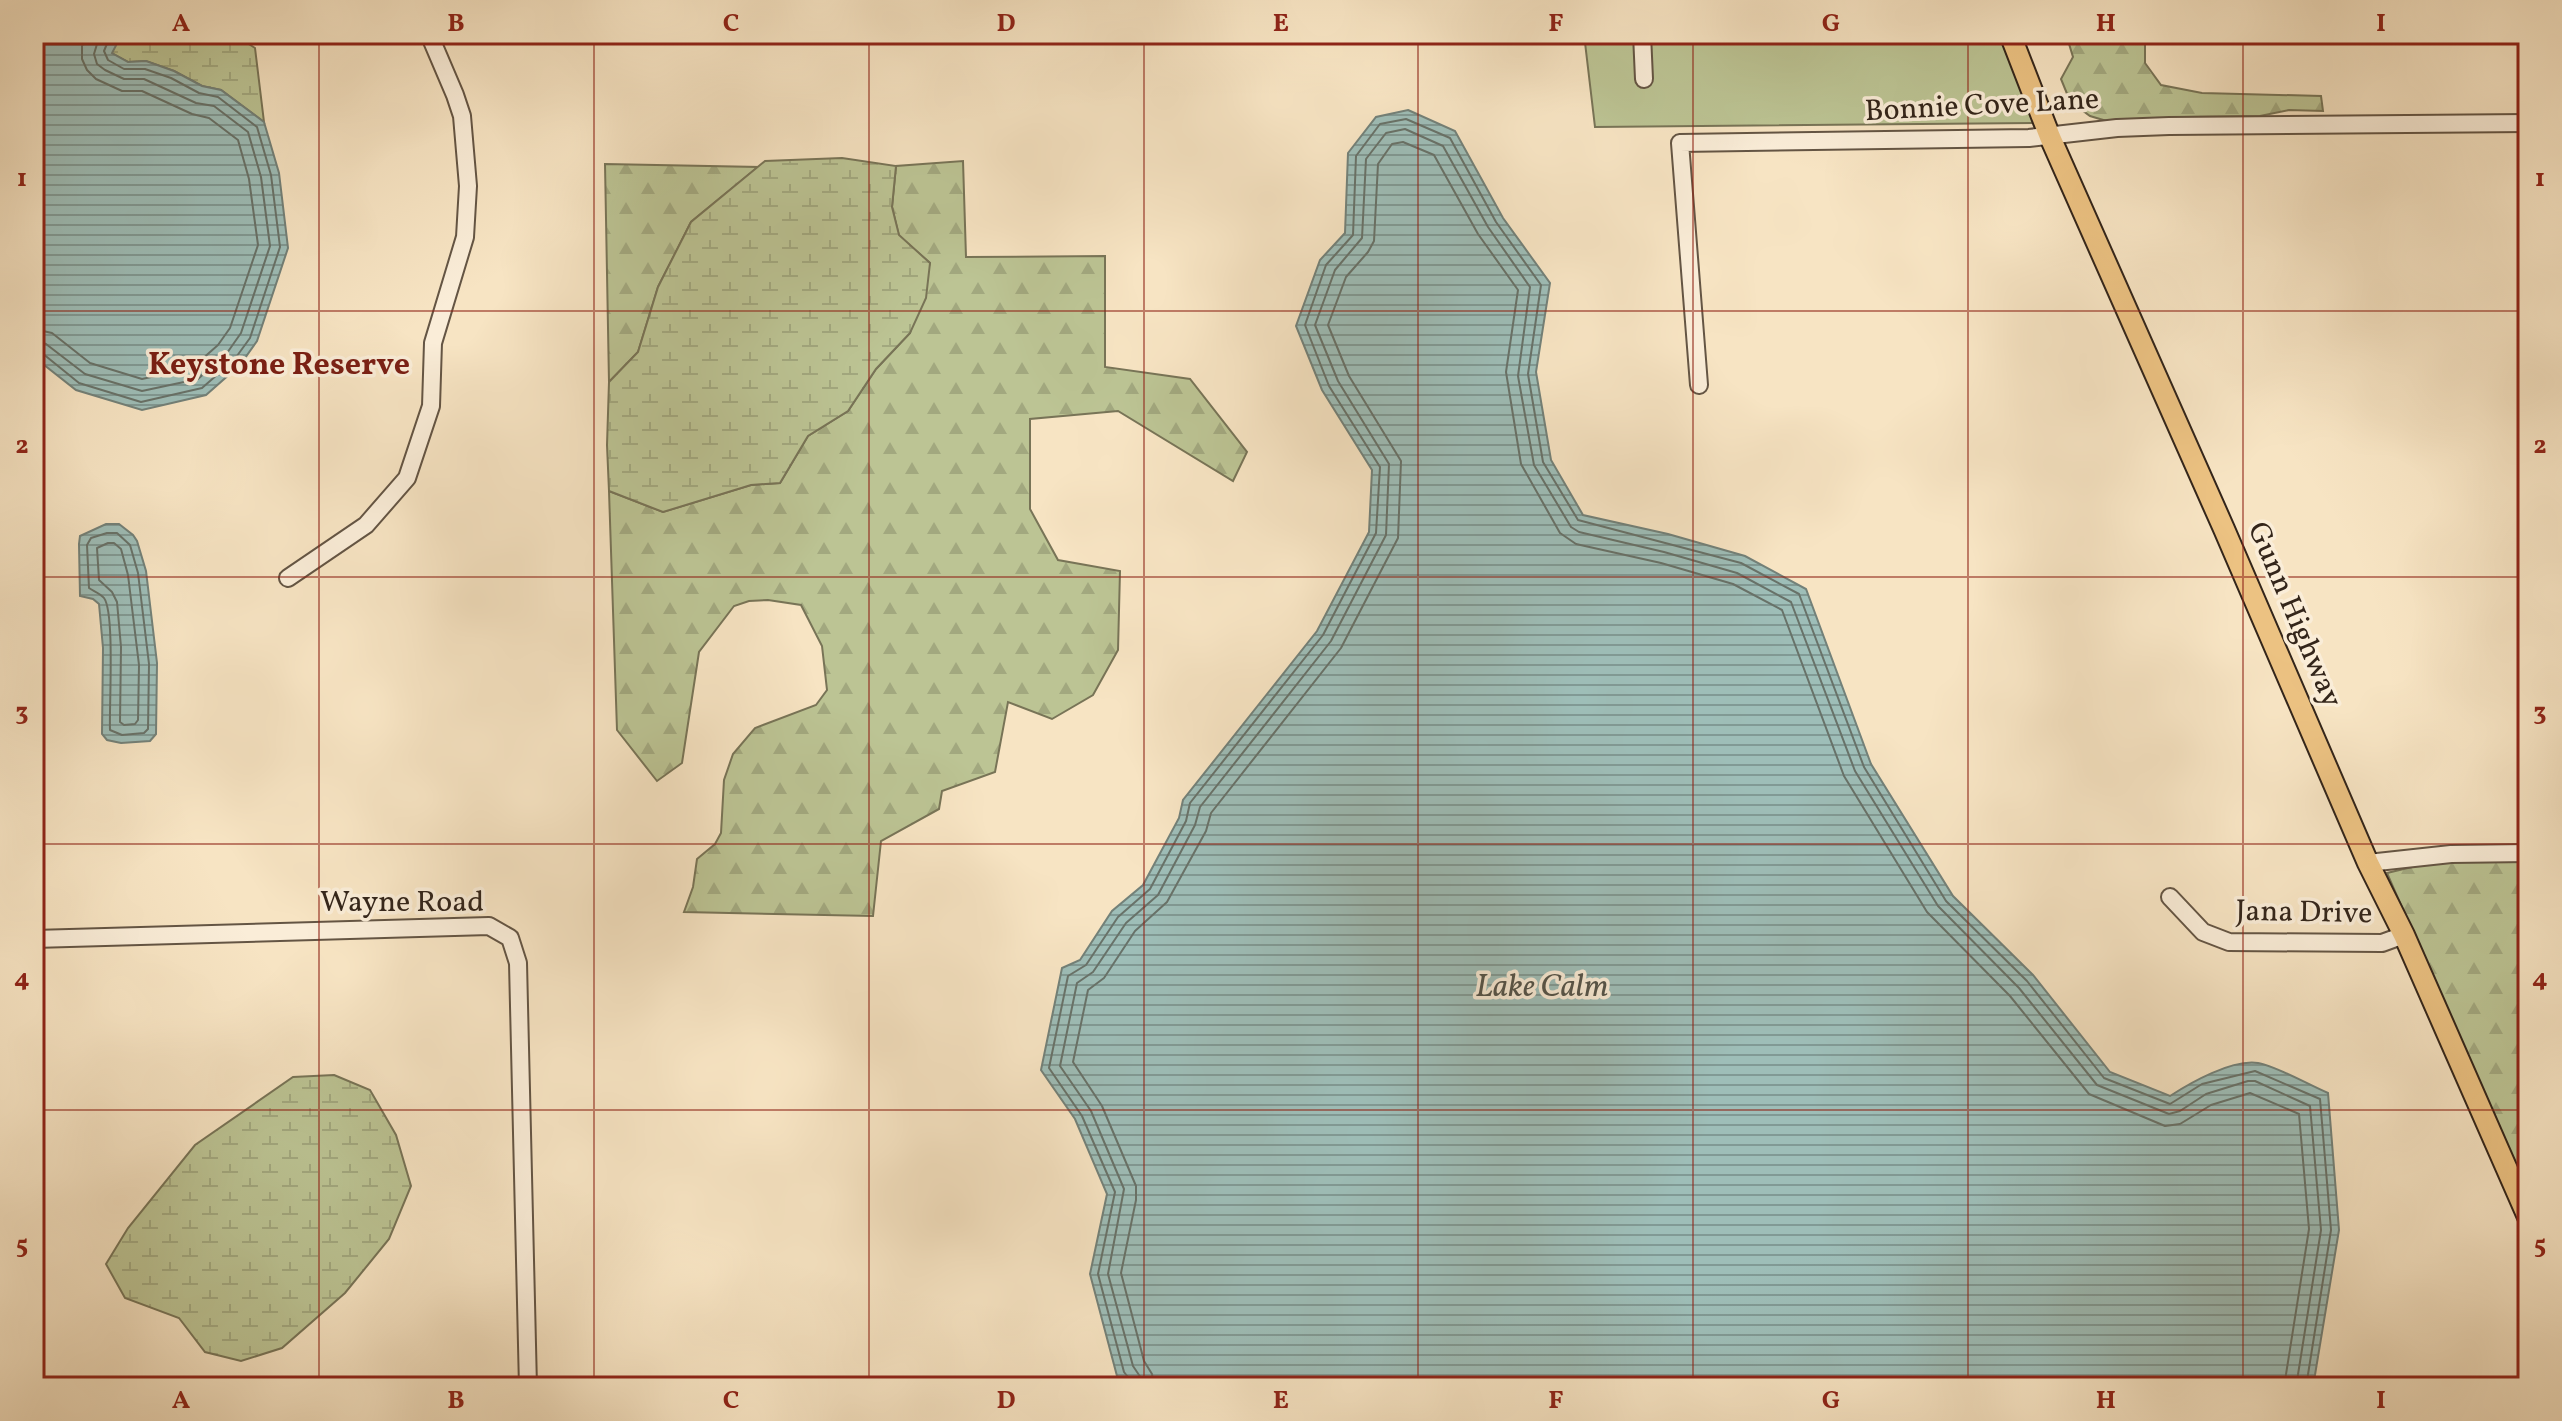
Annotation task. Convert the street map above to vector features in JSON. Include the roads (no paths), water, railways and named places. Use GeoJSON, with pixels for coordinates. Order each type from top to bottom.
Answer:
{"type":"FeatureCollection","features":[{"type":"Feature","properties":{"kind":"main road","name":"Gunn Highway"},"geometry":{"type":"LineString","coordinates":[[2010,34],[2050,137],[2368,863],[2404,935],[2528,1217]]}},
{"type":"Feature","properties":{"kind":"street"},"geometry":{"type":"LineString","coordinates":[[288,578],[366,525],[407,478],[431,406],[433,343],[465,237],[468,186],[462,116],[429,34]]}},
{"type":"Feature","properties":{"kind":"street"},"geometry":{"type":"LineString","coordinates":[[1642,34],[1644,79]]}},
{"type":"Feature","properties":{"kind":"street","name":"Bonnie Cove Lane"},"geometry":{"type":"LineString","coordinates":[[1699,385],[1680,143],[2050,137],[2117,128],[2169,126],[2528,123]]}},
{"type":"Feature","properties":{"kind":"street"},"geometry":{"type":"LineString","coordinates":[[2368,863],[2451,854],[2528,853]]}},
{"type":"Feature","properties":{"kind":"street","name":"Jana Drive"},"geometry":{"type":"LineString","coordinates":[[2170,897],[2203,932],[2229,942],[2382,943],[2404,935]]}},
{"type":"Feature","properties":{"kind":"street","name":"Wayne Road"},"geometry":{"type":"LineString","coordinates":[[34,939],[489,926],[510,938],[518,963],[528,1387]]}},
{"type":"Feature","properties":{"kind":"water"},"geometry":{"type":"Polygon","coordinates":[[[34,34],[122,34],[112,53],[128,62],[146,61],[202,86],[221,90],[264,122],[279,173],[288,248],[257,341],[240,365],[206,395],[142,410],[76,390],[34,357],[34,34]]]}},
{"type":"Feature","properties":{"kind":"water","name":"Lake Calm"},"geometry":{"type":"Polygon","coordinates":[[[1408,110],[1455,131],[1503,218],[1550,283],[1536,372],[1551,460],[1583,515],[1668,534],[1745,556],[1806,589],[1871,764],[1953,896],[2033,975],[2110,1072],[2170,1096],[2224,1068],[2258,1063],[2328,1093],[2339,1230],[2313,1387],[1127,1387],[1117,1376],[1090,1274],[1107,1194],[1075,1119],[1041,1070],[1062,968],[1080,960],[1112,911],[1143,885],[1179,818],[1183,800],[1317,631],[1369,532],[1372,470],[1322,390],[1296,326],[1320,260],[1345,233],[1348,153],[1376,117],[1408,110]]]}},
{"type":"Feature","properties":{"kind":"water"},"geometry":{"type":"Polygon","coordinates":[[[106,524],[119,524],[133,535],[146,571],[157,663],[156,734],[150,741],[121,743],[107,740],[102,734],[103,648],[99,604],[80,596],[79,544],[80,536],[106,524]]]}},
{"type":"Feature","properties":{"kind":"district","name":"Keystone Reserve"},"geometry":{"type":"Point","coordinates":[279,366]}}]}
